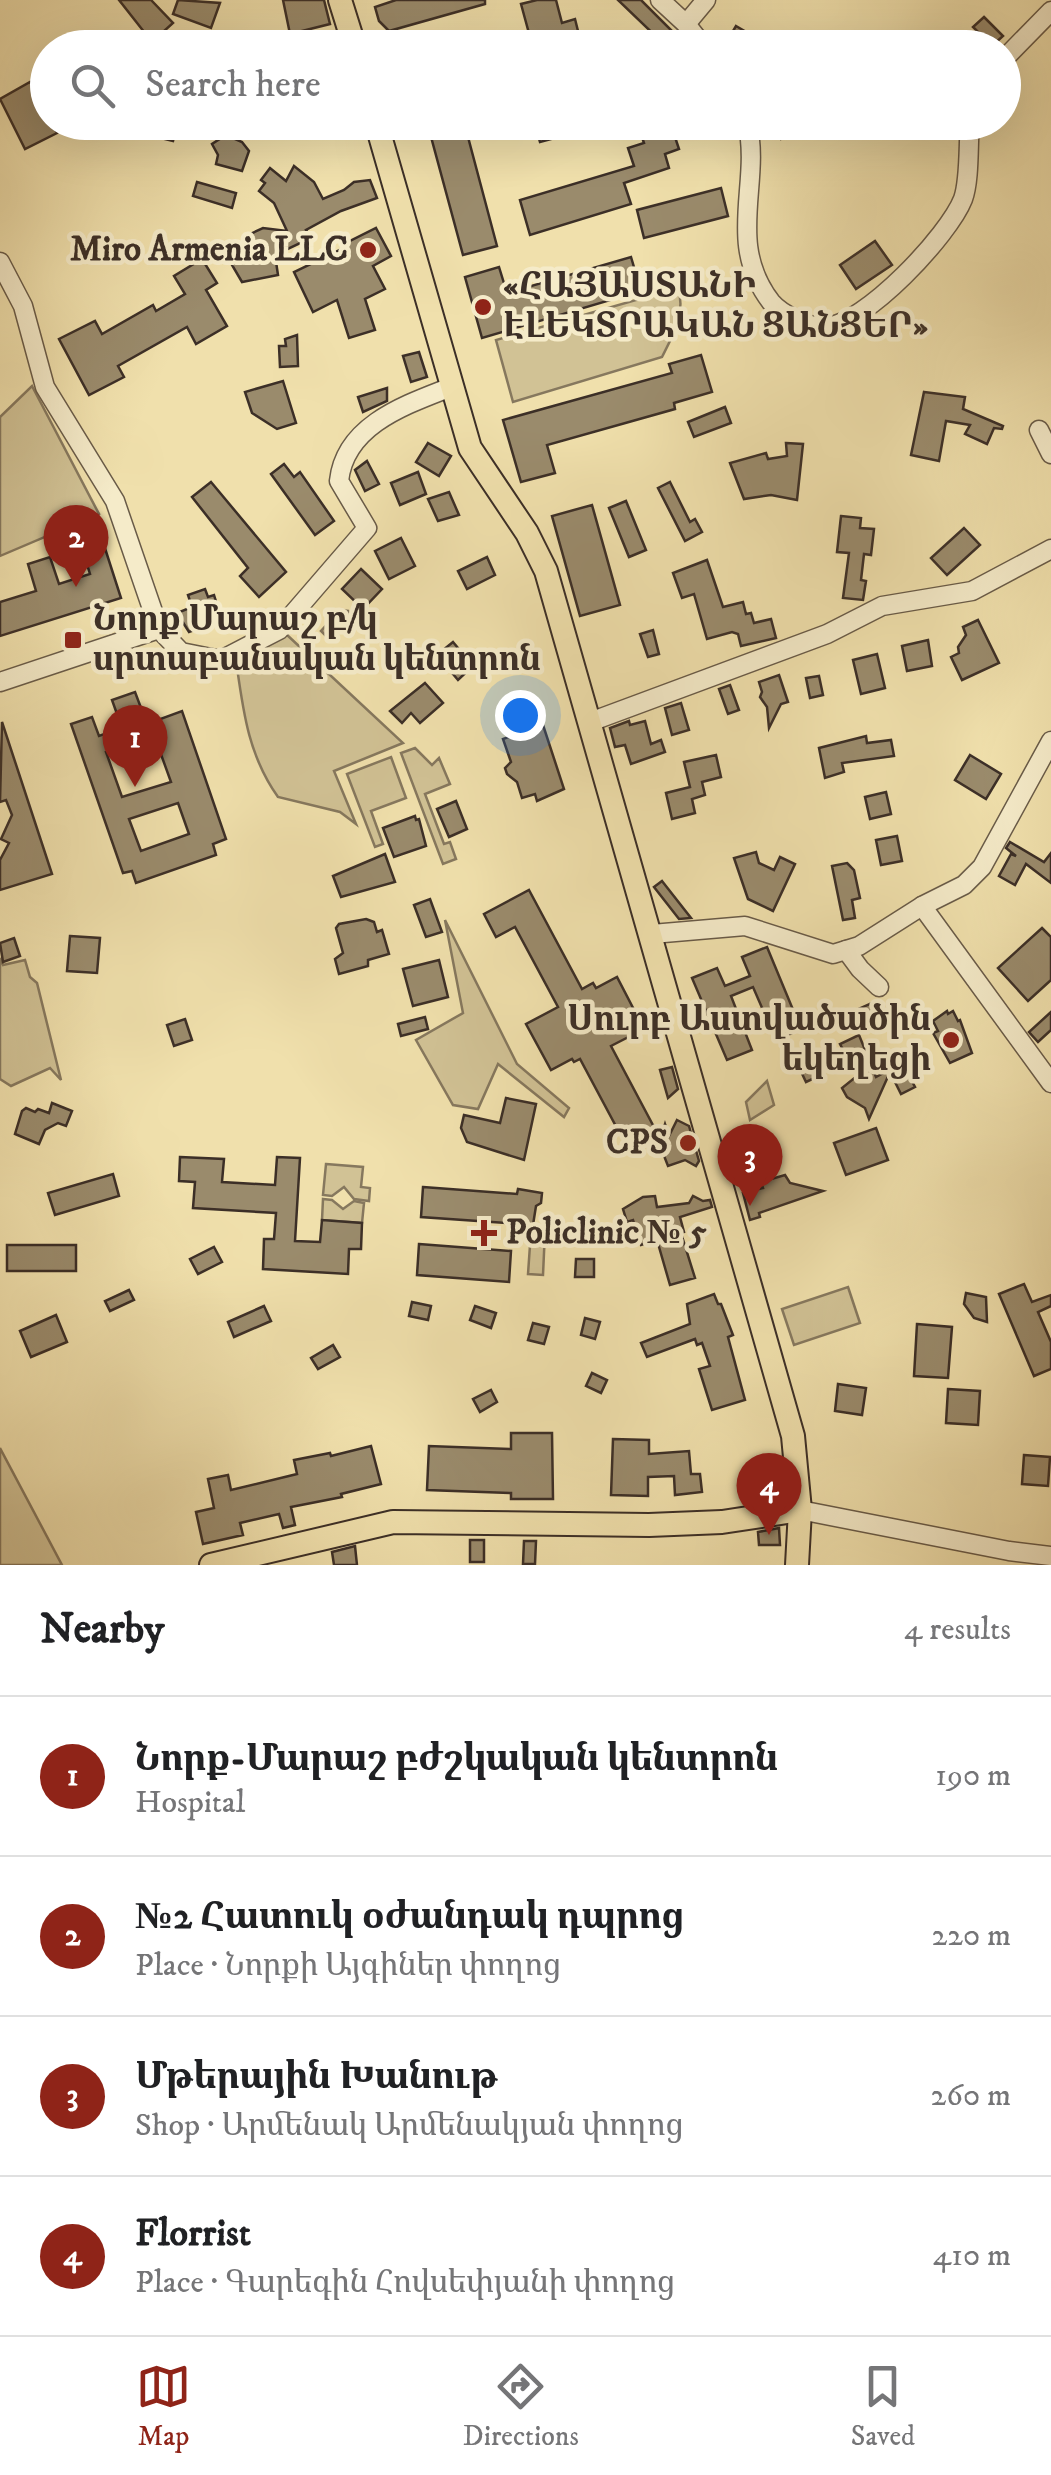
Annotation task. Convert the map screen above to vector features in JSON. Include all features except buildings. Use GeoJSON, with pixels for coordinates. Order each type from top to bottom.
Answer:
{"type":"FeatureCollection","features":[{"type":"Feature","properties":{"kind":"main road"},"geometry":{"type":"LineString","coordinates":[[340,0],[349,30]]}},
{"type":"Feature","properties":{"kind":"main road"},"geometry":{"type":"LineString","coordinates":[[381,140],[470,448],[527,533],[546,571],[652,934],[793,1436],[800,1510],[797,1565]]}},
{"type":"Feature","properties":{"kind":"main road"},"geometry":{"type":"LineString","coordinates":[[211,1565],[393,1522],[648,1526],[722,1522],[800,1510]]}},
{"type":"Feature","properties":{"kind":"street"},"geometry":{"type":"LineString","coordinates":[[660,0],[691,30]]}},
{"type":"Feature","properties":{"kind":"street"},"geometry":{"type":"LineString","coordinates":[[686,24],[706,0]]}},
{"type":"Feature","properties":{"kind":"street"},"geometry":{"type":"LineString","coordinates":[[1021,42],[1051,12]]}},
{"type":"Feature","properties":{"kind":"street"},"geometry":{"type":"LineString","coordinates":[[747,140],[746,232],[753,270],[773,304],[800,321],[824,328],[846,322],[884,296],[931,246],[963,199],[968,140]]}},
{"type":"Feature","properties":{"kind":"street"},"geometry":{"type":"LineString","coordinates":[[0,262],[23,306],[45,388],[115,502],[158,629],[181,652],[220,660],[279,630],[367,528],[339,481],[348,448],[367,429],[407,404],[451,387]]}},
{"type":"Feature","properties":{"kind":"street"},"geometry":{"type":"LineString","coordinates":[[1039,430],[1051,454]]}},
{"type":"Feature","properties":{"kind":"street"},"geometry":{"type":"LineString","coordinates":[[590,722],[827,634],[882,606],[972,591],[1051,549]]}},
{"type":"Feature","properties":{"kind":"street"},"geometry":{"type":"LineString","coordinates":[[0,682],[158,629]]}},
{"type":"Feature","properties":{"kind":"street"},"geometry":{"type":"LineString","coordinates":[[652,934],[744,926],[833,954],[859,946],[964,885],[982,867],[1051,741]]}},
{"type":"Feature","properties":{"kind":"street"},"geometry":{"type":"LineString","coordinates":[[922,906],[1051,1083]]}},
{"type":"Feature","properties":{"kind":"street"},"geometry":{"type":"LineString","coordinates":[[846,950],[860,970],[880,987]]}},
{"type":"Feature","properties":{"kind":"street"},"geometry":{"type":"LineString","coordinates":[[800,1510],[1051,1556]]}},
{"type":"Feature","properties":{"kind":"shaded area"},"geometry":{"type":"Polygon","coordinates":[[[678,288],[679,315],[662,357],[513,402],[496,340],[678,288]]]}},
{"type":"Feature","properties":{"kind":"shaded area"},"geometry":{"type":"Polygon","coordinates":[[[32,386],[99,514],[0,556],[0,417],[32,386]]]}},
{"type":"Feature","properties":{"kind":"shaded area"},"geometry":{"type":"Polygon","coordinates":[[[340,610],[348,611],[350,619],[330,640],[321,631],[340,610]]]}},
{"type":"Feature","properties":{"kind":"shaded area"},"geometry":{"type":"Polygon","coordinates":[[[286,634],[403,743],[334,771],[356,824],[340,812],[278,797],[253,748],[236,660],[286,634]]]}},
{"type":"Feature","properties":{"kind":"shaded area"},"geometry":{"type":"Polygon","coordinates":[[[415,748],[432,765],[439,758],[450,784],[425,794],[444,844],[450,842],[456,859],[443,864],[401,753],[415,748]]]}},
{"type":"Feature","properties":{"kind":"shaded area"},"geometry":{"type":"Polygon","coordinates":[[[391,757],[406,798],[371,811],[383,844],[375,847],[347,774],[391,757]]]}},
{"type":"Feature","properties":{"kind":"shaded area"},"geometry":{"type":"Polygon","coordinates":[[[445,920],[517,1064],[569,1108],[564,1117],[498,1064],[478,1109],[453,1105],[416,1040],[463,1013],[445,920]]]}},
{"type":"Feature","properties":{"kind":"shaded area"},"geometry":{"type":"Polygon","coordinates":[[[0,958],[3,965],[25,960],[30,977],[37,983],[61,1080],[50,1068],[11,1086],[0,1079],[0,958]]]}},
{"type":"Feature","properties":{"kind":"shaded area"},"geometry":{"type":"Polygon","coordinates":[[[767,1081],[774,1105],[750,1120],[746,1102],[767,1081]]]}},
{"type":"Feature","properties":{"kind":"shaded area"},"geometry":{"type":"Polygon","coordinates":[[[326,1164],[363,1167],[361,1187],[370,1188],[369,1201],[354,1199],[344,1187],[332,1196],[323,1195],[326,1164]]]}},
{"type":"Feature","properties":{"kind":"shaded area"},"geometry":{"type":"Polygon","coordinates":[[[323,1199],[332,1200],[343,1209],[354,1201],[364,1203],[362,1223],[322,1220],[323,1199]]]}},
{"type":"Feature","properties":{"kind":"shaded area"},"geometry":{"type":"Polygon","coordinates":[[[531,1231],[545,1231],[543,1275],[528,1274],[531,1231]]]}},
{"type":"Feature","properties":{"kind":"shaded area"},"geometry":{"type":"Polygon","coordinates":[[[848,1287],[860,1323],[794,1345],[782,1309],[848,1287]]]}},
{"type":"Feature","properties":{"kind":"shaded area"},"geometry":{"type":"Polygon","coordinates":[[[0,1448],[62,1565],[0,1565],[0,1448]]]}},
{"type":"Feature","properties":{"kind":"place","name":"Miro Armenia LLC"},"geometry":{"type":"Point","coordinates":[368,250]}},
{"type":"Feature","properties":{"kind":"place","name":"«ՀԱՅԱՍՏԱՆԻ ԷԼԵԿՏՐԱԿԱՆ ՑԱՆՑԵՐ»"},"geometry":{"type":"Point","coordinates":[483,307]}},
{"type":"Feature","properties":{"kind":"place","name":"№2 Հատուկ օժանդակ դպրոց"},"geometry":{"type":"Point","coordinates":[76,587]}},
{"type":"Feature","properties":{"kind":"place","name":"Նորք Մարաշ բ/կ սրտաբանական կենտրոն"},"geometry":{"type":"Point","coordinates":[73,640]}},
{"type":"Feature","properties":{"kind":"place","name":"Նորք-Մարաշ բժշկական կենտրոն"},"geometry":{"type":"Point","coordinates":[135,787]}},
{"type":"Feature","properties":{"kind":"place","name":"Սուրբ Աստվածածին եկեղեցի"},"geometry":{"type":"Point","coordinates":[951,1040]}},
{"type":"Feature","properties":{"kind":"place","name":"CPS"},"geometry":{"type":"Point","coordinates":[688,1143]}},
{"type":"Feature","properties":{"kind":"place","name":"Մթերային Խանութ"},"geometry":{"type":"Point","coordinates":[750,1206]}},
{"type":"Feature","properties":{"kind":"place","name":"Policlinic № 5"},"geometry":{"type":"Point","coordinates":[484,1233]}},
{"type":"Feature","properties":{"kind":"place","name":"Florrist"},"geometry":{"type":"Point","coordinates":[769,1535]}}]}
